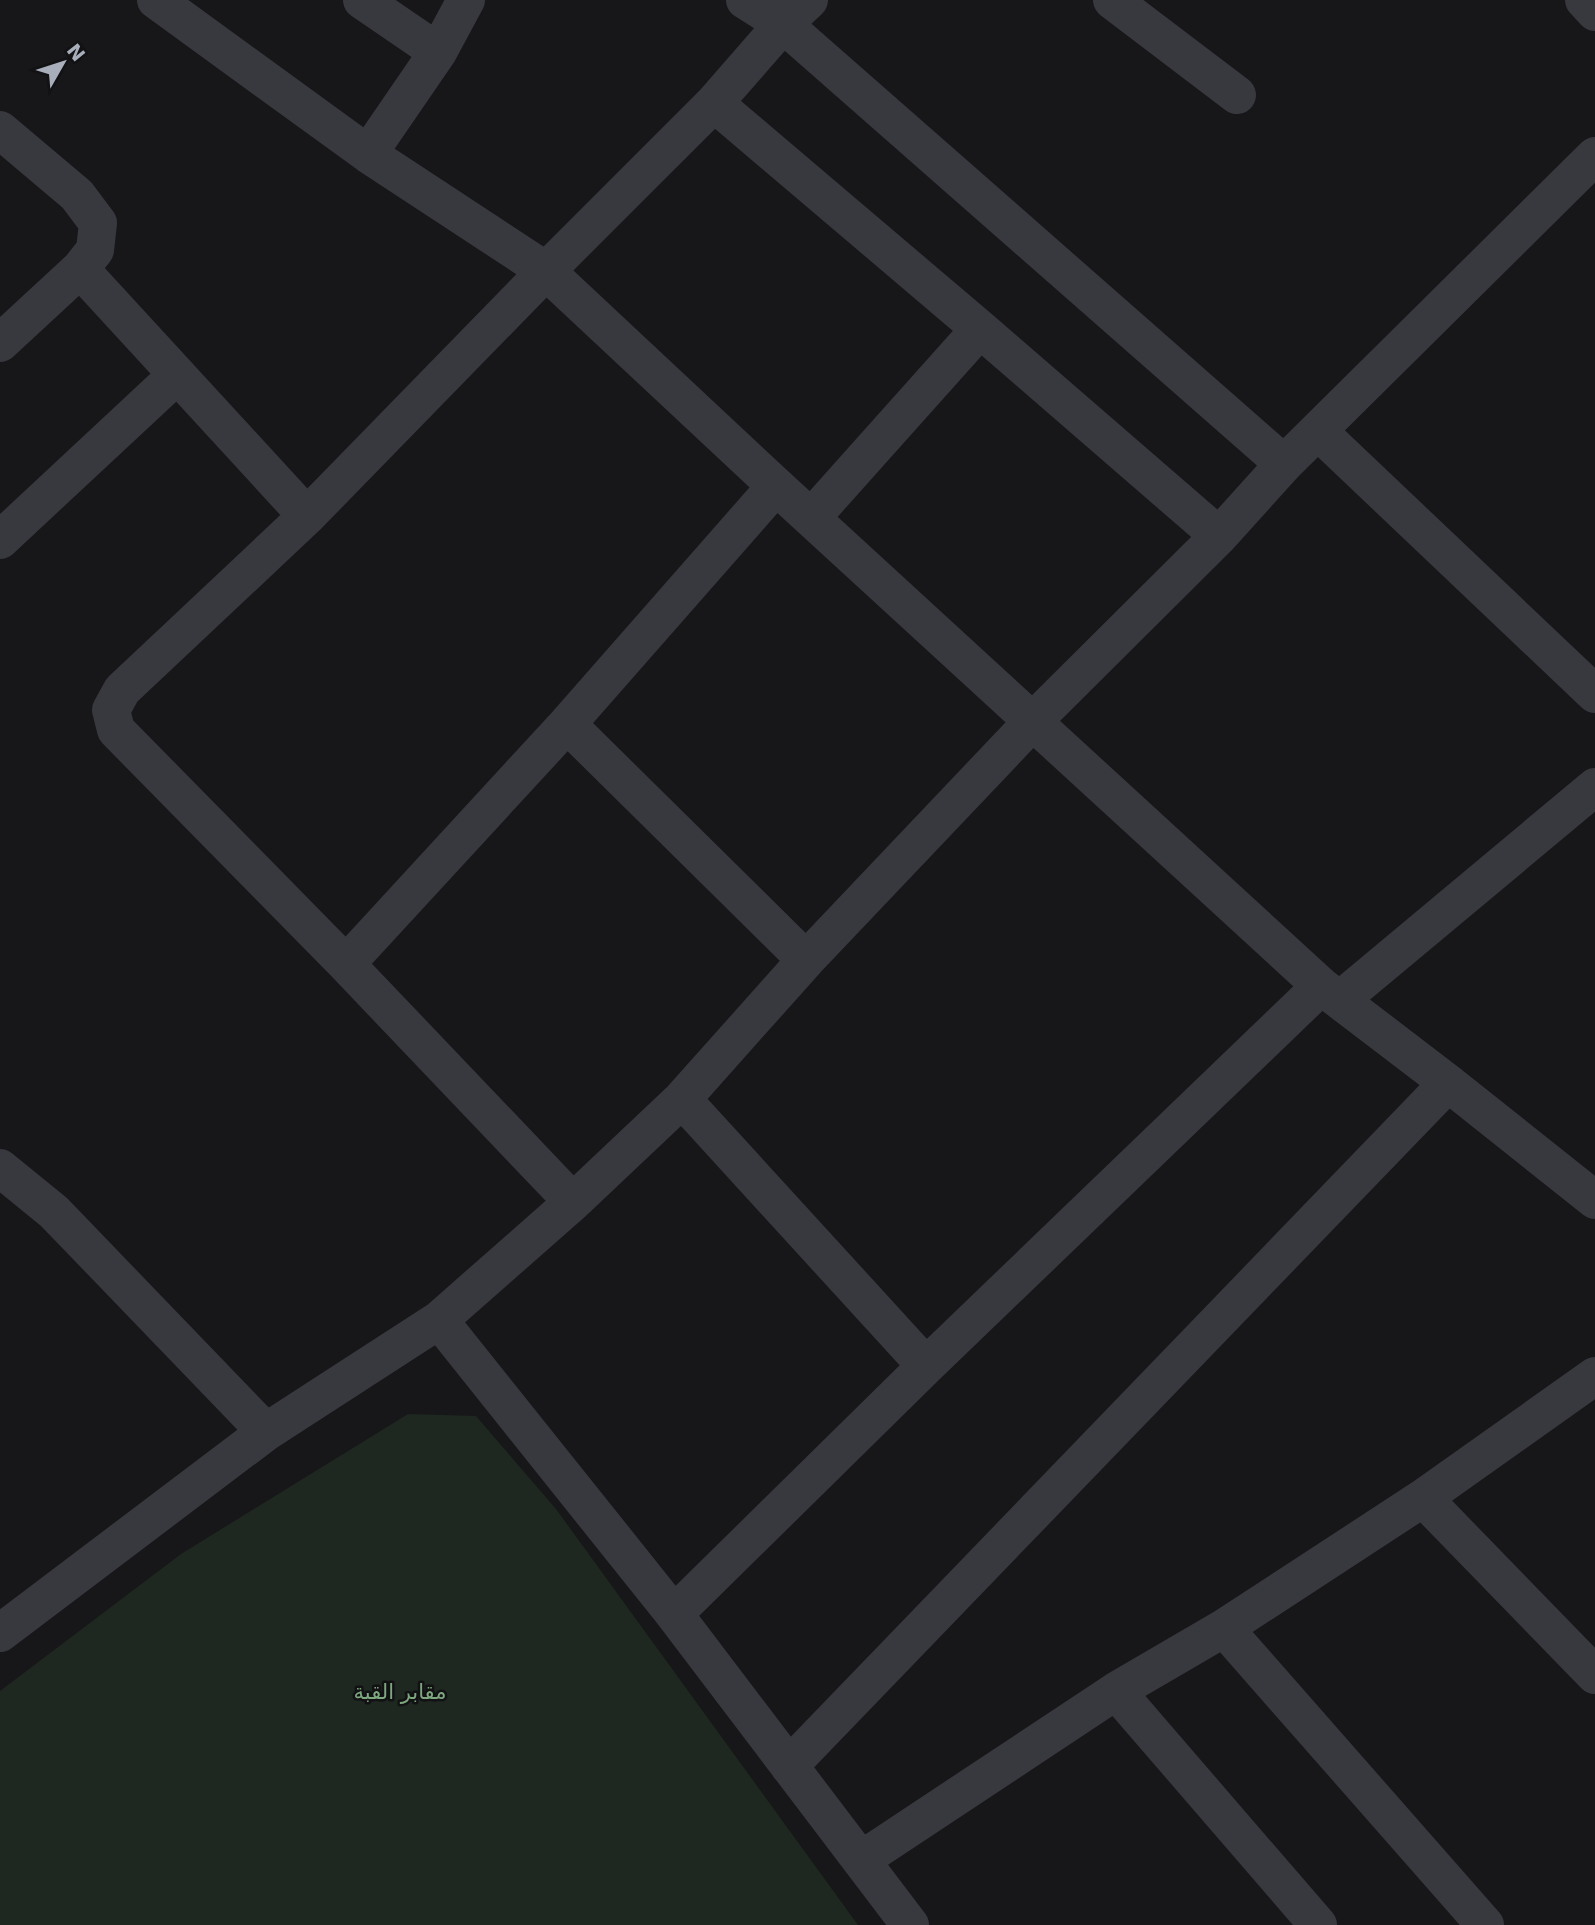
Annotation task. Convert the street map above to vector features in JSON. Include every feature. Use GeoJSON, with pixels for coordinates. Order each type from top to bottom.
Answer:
{"type":"FeatureCollection","features":[{"type":"Feature","properties":{"kind":"street"},"geometry":{"type":"LineString","coordinates":[[156,0],[368,154],[546,271],[776,486],[1330,993],[1595,1200]]}},
{"type":"Feature","properties":{"kind":"street"},"geometry":{"type":"LineString","coordinates":[[362,0],[438,52]]}},
{"type":"Feature","properties":{"kind":"street"},"geometry":{"type":"LineString","coordinates":[[368,154],[438,52],[466,0]]}},
{"type":"Feature","properties":{"kind":"street"},"geometry":{"type":"LineString","coordinates":[[744,0],[796,12],[1284,464]]}},
{"type":"Feature","properties":{"kind":"street"},"geometry":{"type":"LineString","coordinates":[[1112,0],[1237,95]]}},
{"type":"Feature","properties":{"kind":"street"},"geometry":{"type":"LineString","coordinates":[[1584,0],[1595,12]]}},
{"type":"Feature","properties":{"kind":"street"},"geometry":{"type":"LineString","coordinates":[[573,1202],[346,964],[116,730],[111,710],[122,690],[307,516],[714,103],[796,12]]}},
{"type":"Feature","properties":{"kind":"street"},"geometry":{"type":"LineString","coordinates":[[714,103],[980,328],[1219,536]]}},
{"type":"Feature","properties":{"kind":"street"},"geometry":{"type":"LineString","coordinates":[[0,130],[77,195],[99,223],[95,250],[80,270],[0,343]]}},
{"type":"Feature","properties":{"kind":"street"},"geometry":{"type":"LineString","coordinates":[[6,1616],[266,1432],[439,1320],[573,1202],[682,1099],[806,960],[1034,721],[1219,536],[1284,464],[1595,156]]}},
{"type":"Feature","properties":{"kind":"street"},"geometry":{"type":"LineString","coordinates":[[80,270],[307,516]]}},
{"type":"Feature","properties":{"kind":"street"},"geometry":{"type":"LineString","coordinates":[[812,517],[980,328]]}},
{"type":"Feature","properties":{"kind":"street"},"geometry":{"type":"LineString","coordinates":[[0,540],[177,375]]}},
{"type":"Feature","properties":{"kind":"street"},"geometry":{"type":"LineString","coordinates":[[1318,431],[1595,694]]}},
{"type":"Feature","properties":{"kind":"street"},"geometry":{"type":"LineString","coordinates":[[346,964],[567,724],[776,486]]}},
{"type":"Feature","properties":{"kind":"street"},"geometry":{"type":"LineString","coordinates":[[567,724],[806,960]]}},
{"type":"Feature","properties":{"kind":"street"},"geometry":{"type":"LineString","coordinates":[[674,1614],[926,1366],[1330,993],[1595,787]]}},
{"type":"Feature","properties":{"kind":"street"},"geometry":{"type":"LineString","coordinates":[[789,1766],[1448,1083]]}},
{"type":"Feature","properties":{"kind":"street"},"geometry":{"type":"LineString","coordinates":[[682,1099],[926,1366]]}},
{"type":"Feature","properties":{"kind":"street"},"geometry":{"type":"LineString","coordinates":[[0,1168],[54,1212],[266,1432]]}},
{"type":"Feature","properties":{"kind":"street"},"geometry":{"type":"LineString","coordinates":[[439,1320],[674,1614],[911,1925]]}},
{"type":"Feature","properties":{"kind":"street"},"geometry":{"type":"LineString","coordinates":[[861,1860],[1116,1691],[1224,1628],[1423,1498],[1595,1376]]}},
{"type":"Feature","properties":{"kind":"street"},"geometry":{"type":"LineString","coordinates":[[1423,1498],[1595,1675]]}},
{"type":"Feature","properties":{"kind":"street"},"geometry":{"type":"LineString","coordinates":[[1224,1628],[1485,1925]]}},
{"type":"Feature","properties":{"kind":"street"},"geometry":{"type":"LineString","coordinates":[[1116,1691],[1318,1925]]}},
{"type":"Feature","properties":{"kind":"green space","name":"مقابر القبة"},"geometry":{"type":"Polygon","coordinates":[[[408,1414],[476,1416],[556,1509],[858,1925],[0,1925],[0,1691],[181,1554],[408,1414]]]}}]}
